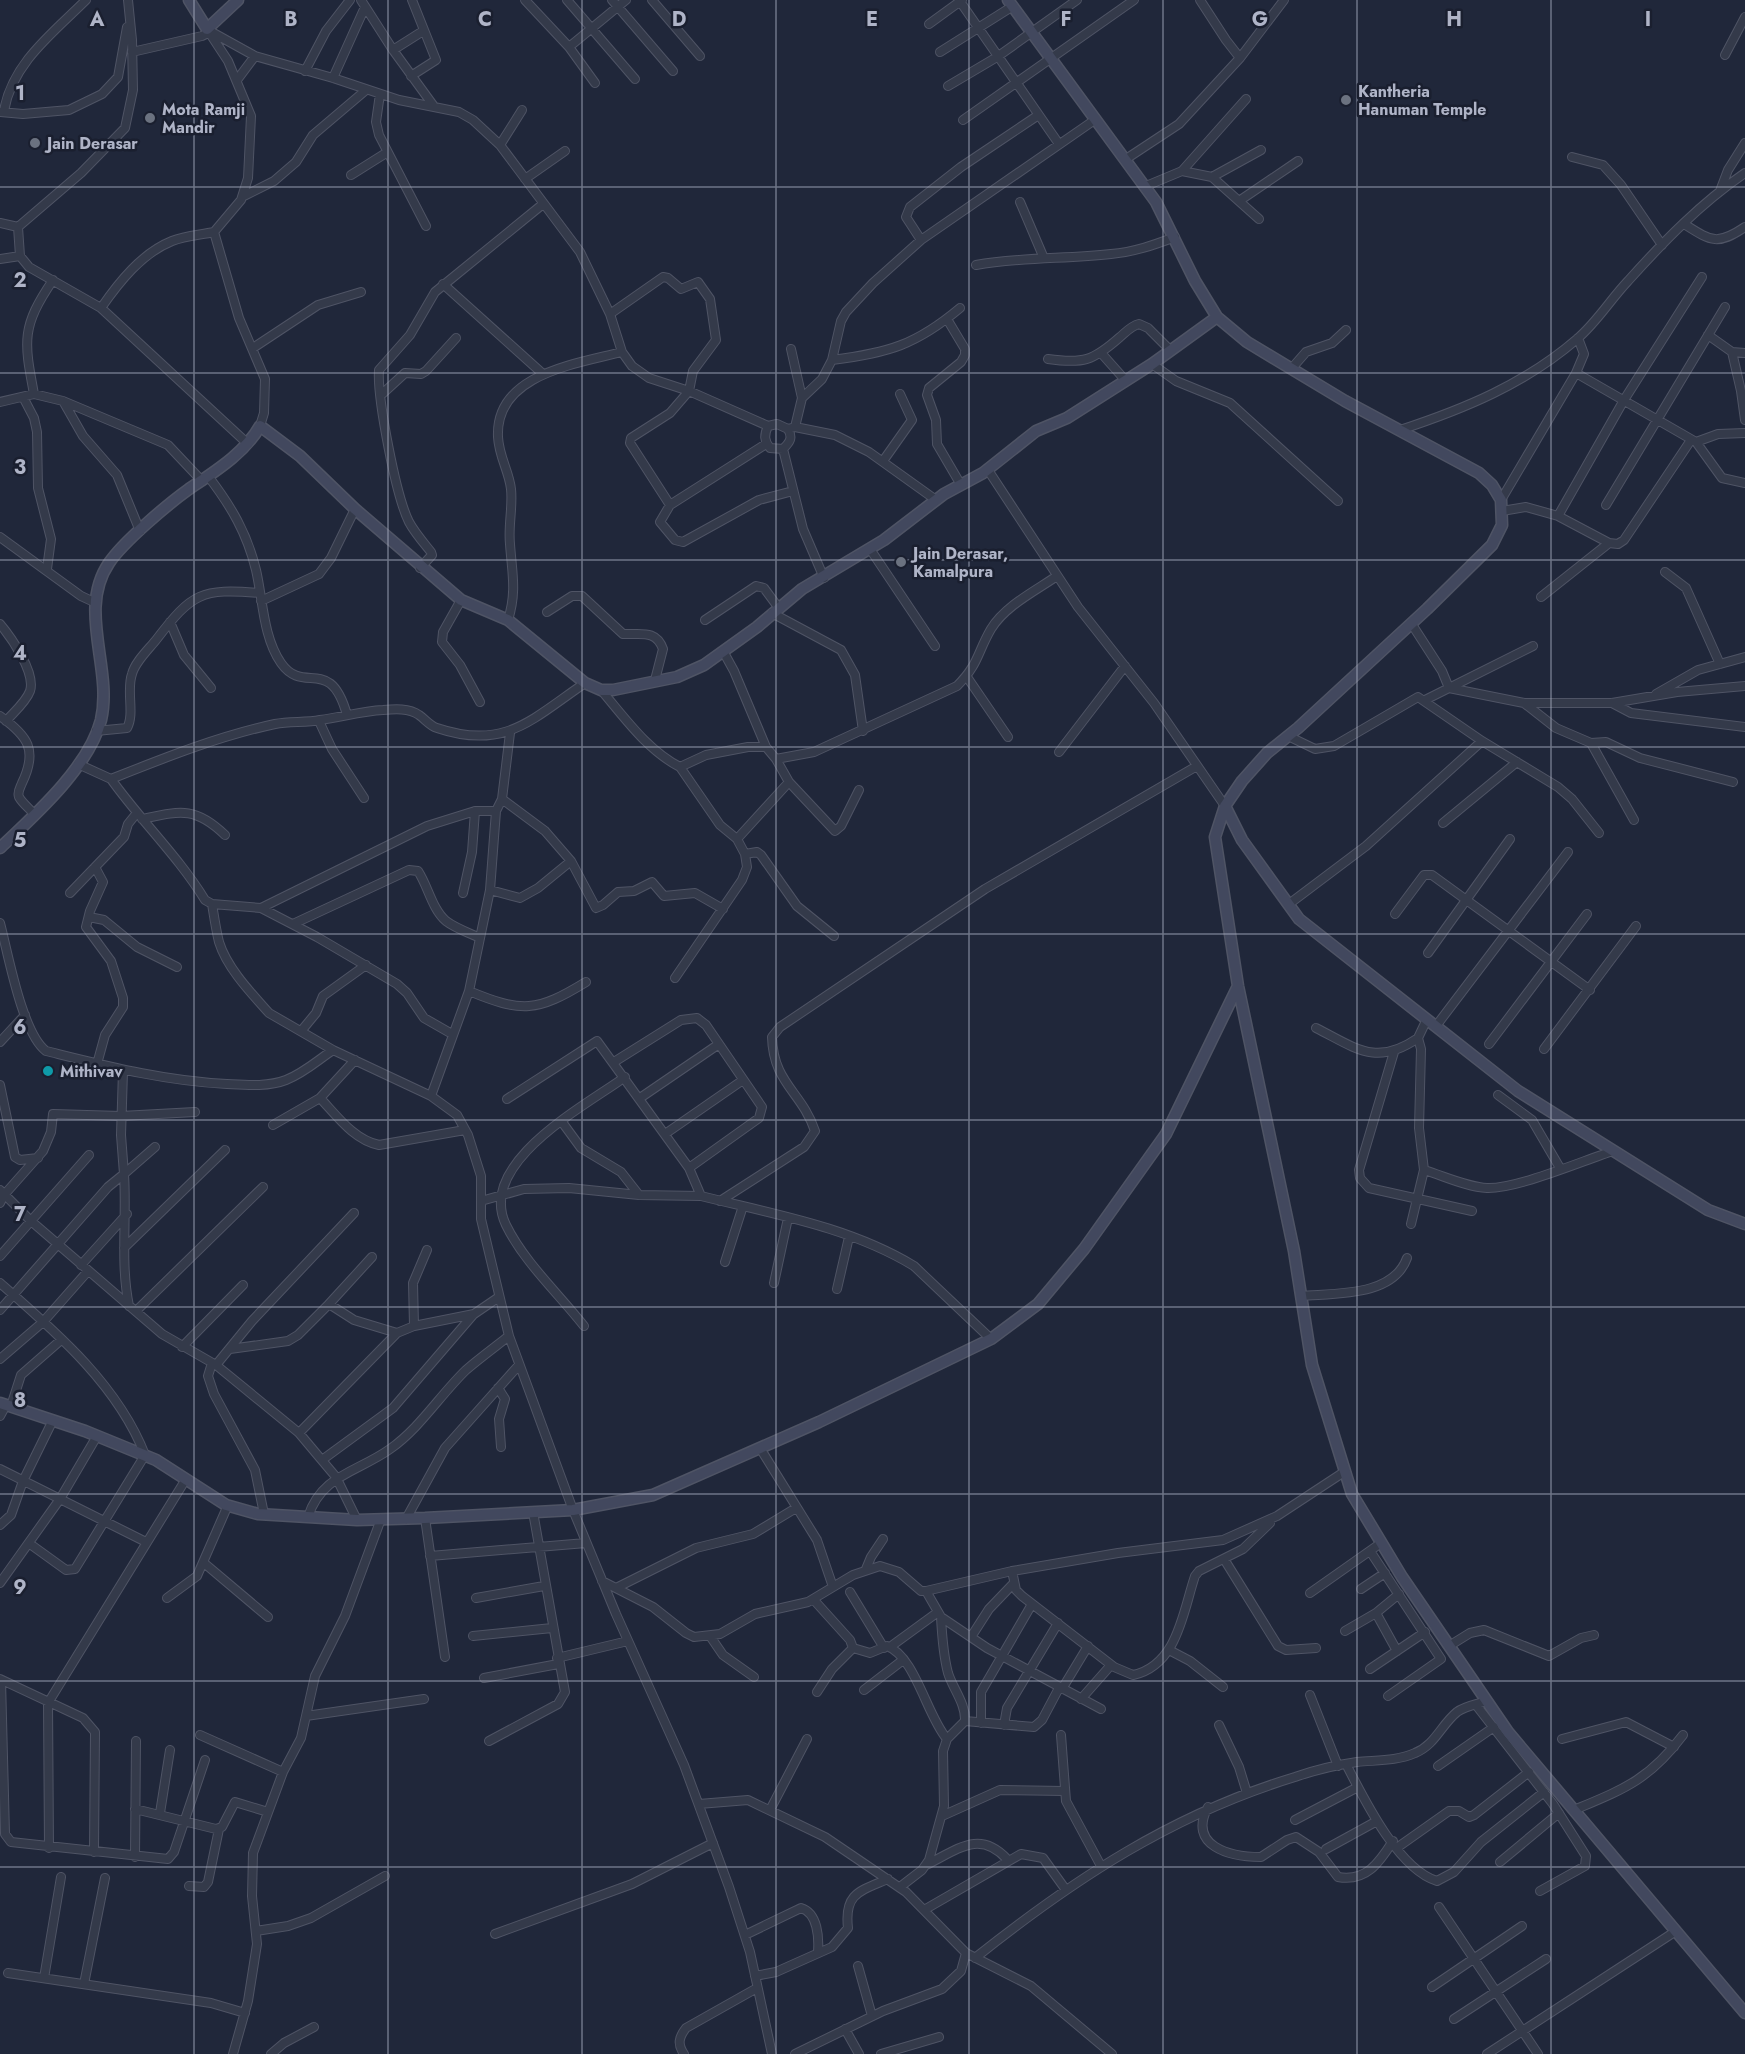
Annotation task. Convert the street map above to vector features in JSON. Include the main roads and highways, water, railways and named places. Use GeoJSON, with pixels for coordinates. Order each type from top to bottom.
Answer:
{"type":"FeatureCollection","features":[{"type":"Feature","properties":{"kind":"place","name":"Kantheria Hanuman Temple"},"geometry":{"type":"Point","coordinates":[1346,100]}},
{"type":"Feature","properties":{"kind":"place","name":"Mota Ramji Mandir"},"geometry":{"type":"Point","coordinates":[150,118]}},
{"type":"Feature","properties":{"kind":"place","name":"Jain Derasar"},"geometry":{"type":"Point","coordinates":[35,143]}},
{"type":"Feature","properties":{"kind":"place","name":"Jain Derasar, Kamalpura"},"geometry":{"type":"Point","coordinates":[901,562]}},
{"type":"Feature","properties":{"kind":"place","name":"Mithivav"},"geometry":{"type":"Point","coordinates":[48,1071]}}]}
